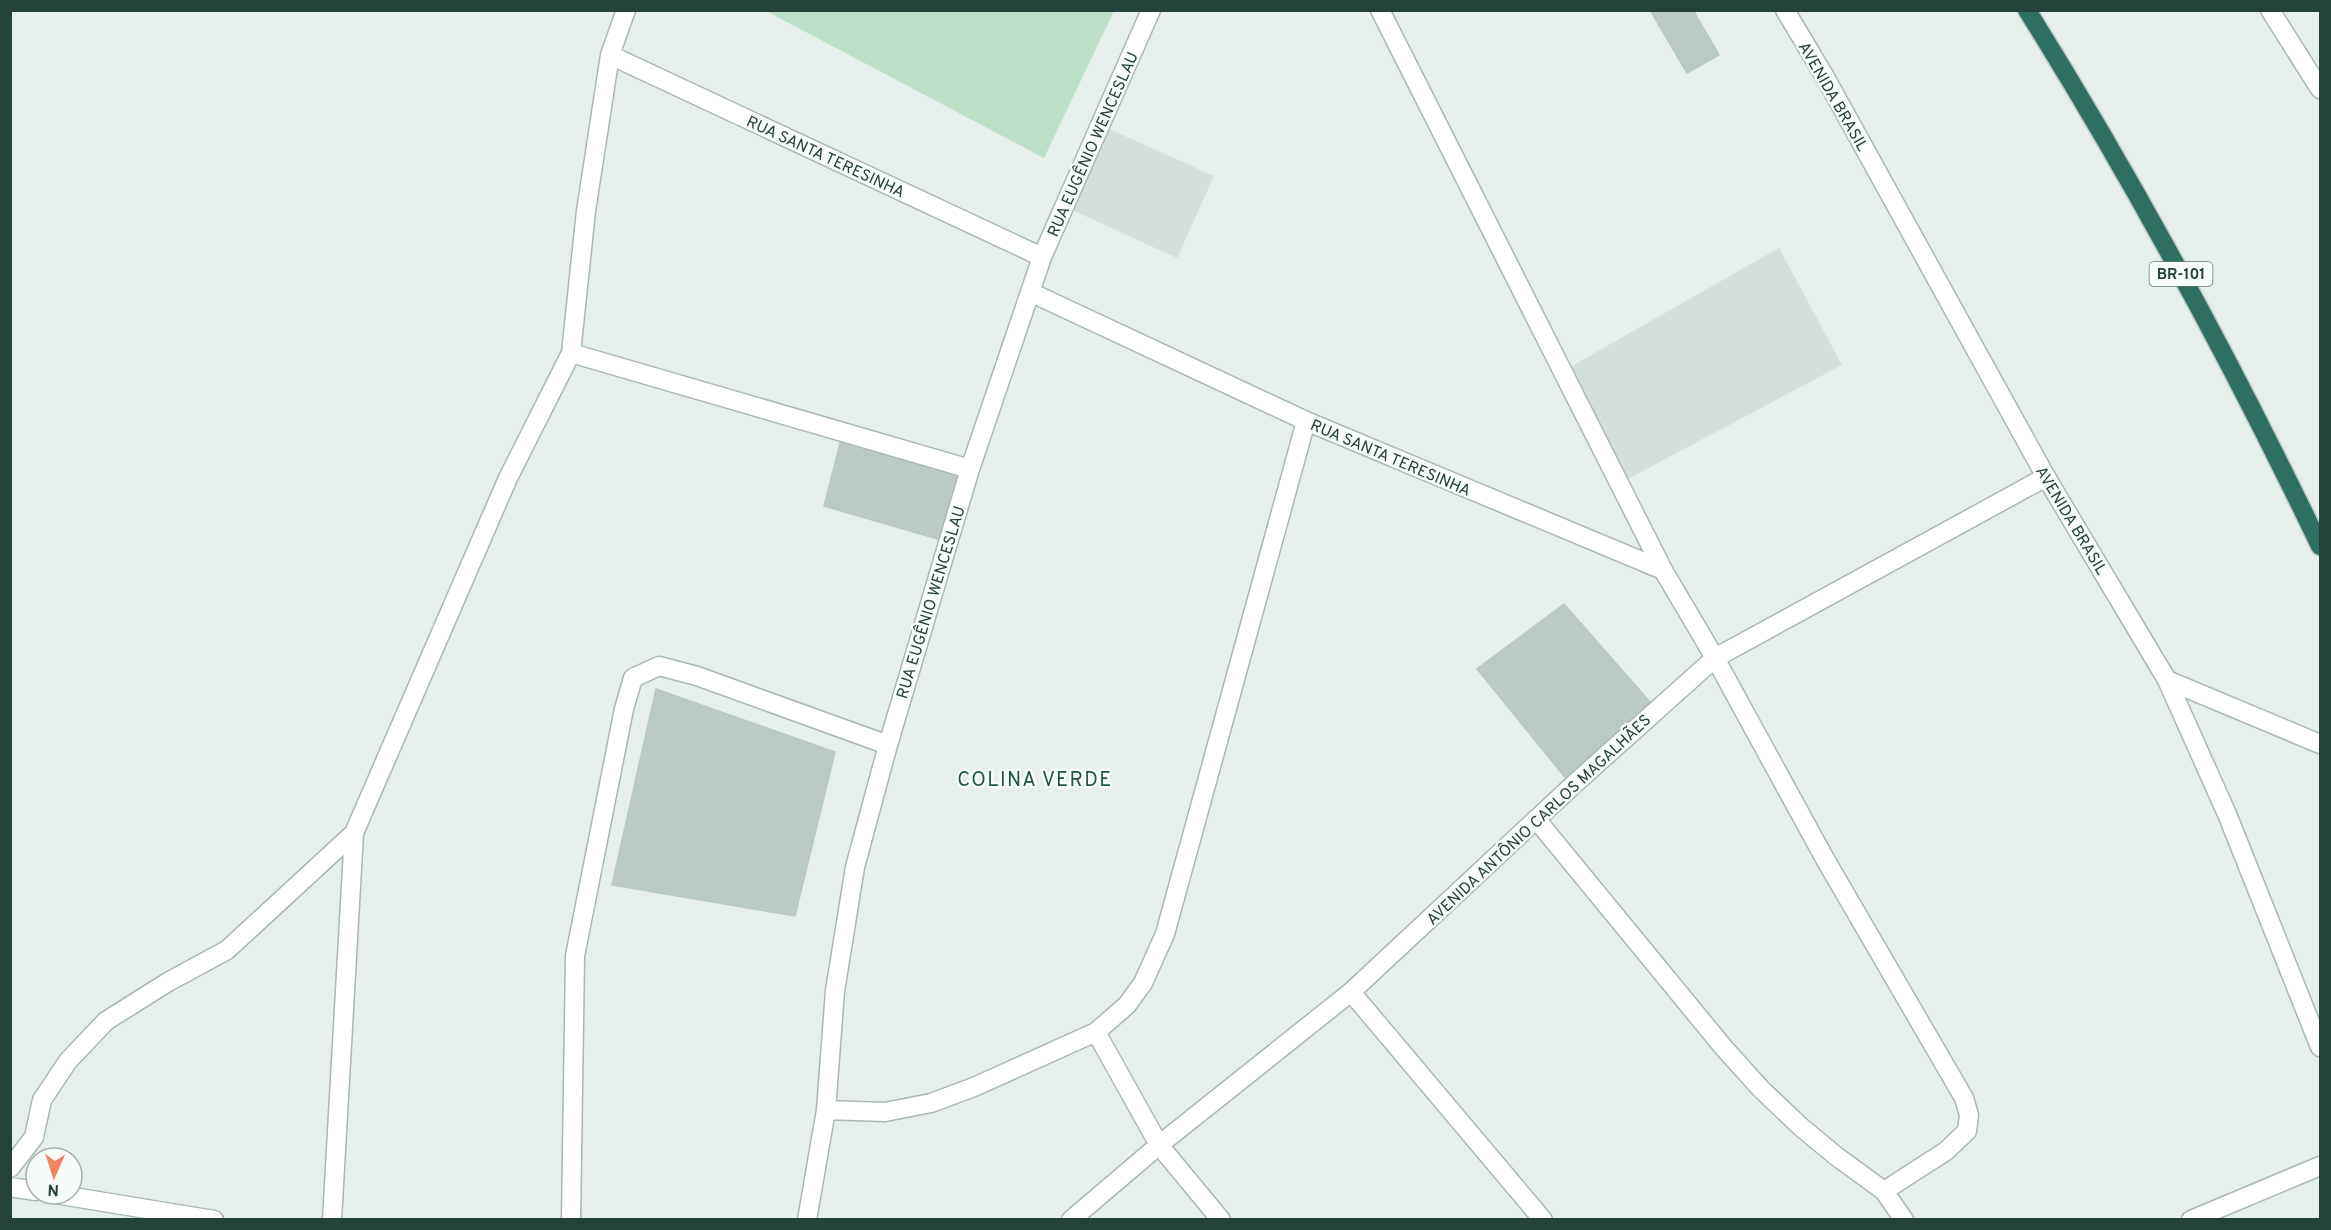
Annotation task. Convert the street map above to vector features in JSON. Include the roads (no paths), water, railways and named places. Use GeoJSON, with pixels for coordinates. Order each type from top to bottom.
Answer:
{"type":"FeatureCollection","features":[{"type":"Feature","properties":{"kind":"highway","name":"BR-101"},"geometry":{"type":"LineString","coordinates":[[2027,10],[2093,116],[2192,294],[2320,546]]}},
{"type":"Feature","properties":{"kind":"street"},"geometry":{"type":"LineString","coordinates":[[332,1220],[354,833],[508,478],[571,353],[586,211],[610,55],[626,10]]}},
{"type":"Feature","properties":{"kind":"street","name":"RUA EUGÊNIO WENCESLAU"},"geometry":{"type":"LineString","coordinates":[[807,1220],[826,1110],[835,991],[855,867],[888,745],[970,469],[1042,257],[1151,10]]}},
{"type":"Feature","properties":{"kind":"street"},"geometry":{"type":"LineString","coordinates":[[1380,10],[1663,570],[1715,658],[1825,859],[1964,1098],[1969,1115],[1967,1131],[1946,1151],[1884,1191]]}},
{"type":"Feature","properties":{"kind":"street","name":"AVENIDA BRASIL"},"geometry":{"type":"LineString","coordinates":[[1785,10],[1826,77],[2046,477],[2167,680],[2227,814],[2320,1047]]}},
{"type":"Feature","properties":{"kind":"street"},"geometry":{"type":"LineString","coordinates":[[2270,10],[2320,89]]}},
{"type":"Feature","properties":{"kind":"street","name":"RUA SANTA TERESINHA"},"geometry":{"type":"LineString","coordinates":[[610,55],[1042,257]]}},
{"type":"Feature","properties":{"kind":"street","name":"RUA SANTA TERESINHA"},"geometry":{"type":"LineString","coordinates":[[1030,292],[1306,421],[1663,570]]}},
{"type":"Feature","properties":{"kind":"street"},"geometry":{"type":"LineString","coordinates":[[571,353],[970,469]]}},
{"type":"Feature","properties":{"kind":"street"},"geometry":{"type":"LineString","coordinates":[[826,1110],[885,1112],[931,1103],[974,1087],[1096,1032],[1127,1005],[1138,990],[1165,934],[1306,421]]}},
{"type":"Feature","properties":{"kind":"street","name":"AVENIDA ANTÔNIO CARLOS MAGALHÃES"},"geometry":{"type":"LineString","coordinates":[[1071,1220],[1159,1145],[1351,992],[1536,819],[1715,658],[2046,477]]}},
{"type":"Feature","properties":{"kind":"street"},"geometry":{"type":"LineString","coordinates":[[571,1220],[575,956],[624,709],[633,678],[659,666],[697,676],[888,745]]}},
{"type":"Feature","properties":{"kind":"street"},"geometry":{"type":"LineString","coordinates":[[2167,680],[2320,744]]}},
{"type":"Feature","properties":{"kind":"street"},"geometry":{"type":"LineString","coordinates":[[1536,819],[1761,1089],[1810,1135],[1884,1191],[1904,1220]]}},
{"type":"Feature","properties":{"kind":"street"},"geometry":{"type":"LineString","coordinates":[[10,1168],[34,1137],[42,1100],[68,1061],[106,1021],[168,982],[227,950],[354,833]]}},
{"type":"Feature","properties":{"kind":"street"},"geometry":{"type":"LineString","coordinates":[[1351,992],[1543,1220]]}},
{"type":"Feature","properties":{"kind":"street"},"geometry":{"type":"LineString","coordinates":[[1096,1032],[1159,1145],[1221,1220]]}},
{"type":"Feature","properties":{"kind":"street"},"geometry":{"type":"LineString","coordinates":[[2191,1220],[2320,1166]]}},
{"type":"Feature","properties":{"kind":"street"},"geometry":{"type":"LineString","coordinates":[[84,1199],[214,1220]]}},
{"type":"Feature","properties":{"kind":"district","name":"COLINA VERDE"},"geometry":{"type":"Point","coordinates":[1035,779]}}]}
